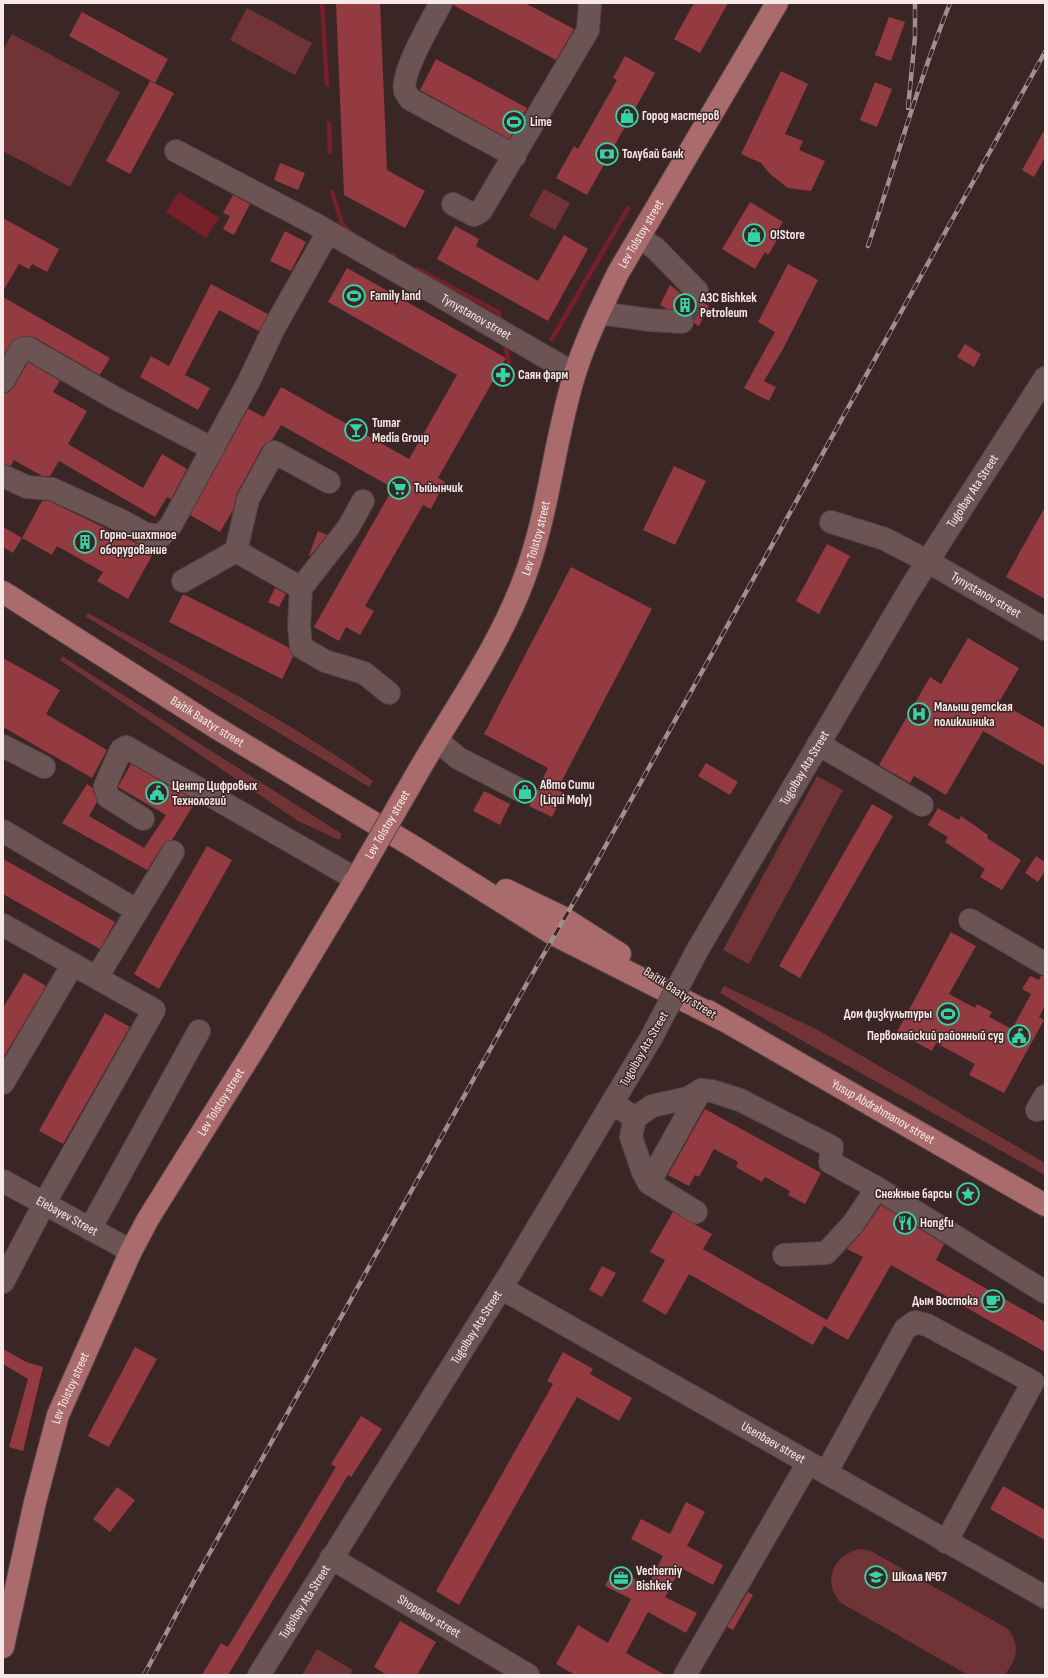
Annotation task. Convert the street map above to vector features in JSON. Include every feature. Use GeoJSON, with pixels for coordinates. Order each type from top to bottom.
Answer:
{"type":"FeatureCollection","features":[{"type":"Feature","properties":{"kind":"main road","name":"Lev Tolstoy street"},"geometry":{"type":"LineString","coordinates":[[3,1647],[35,1502],[58,1415],[131,1251],[148,1219],[259,1041],[356,879],[483,661],[515,602],[525,577],[535,543],[575,374],[599,313],[618,273],[777,3]]}},
{"type":"Feature","properties":{"kind":"main road","name":"Baitik Baatyr street"},"geometry":{"type":"LineString","coordinates":[[3,592],[215,727],[414,847],[562,917],[721,1019]]}},
{"type":"Feature","properties":{"kind":"main road","name":"Yusup Abdrahmanov street"},"geometry":{"type":"LineString","coordinates":[[721,1019],[1045,1204]]}},
{"type":"Feature","properties":{"kind":"street"},"geometry":{"type":"LineString","coordinates":[[441,3],[414,55],[405,80],[405,91],[410,99],[515,156]]}},
{"type":"Feature","properties":{"kind":"street"},"geometry":{"type":"LineString","coordinates":[[453,204],[474,215],[481,211],[515,156],[588,30],[590,3]]}},
{"type":"Feature","properties":{"kind":"street","name":"Tynystanov street"},"geometry":{"type":"LineString","coordinates":[[176,151],[322,228],[575,374]]}},
{"type":"Feature","properties":{"kind":"street"},"geometry":{"type":"LineString","coordinates":[[3,476],[27,486],[52,489],[122,521],[146,534],[161,536],[171,525],[249,380],[322,228]]}},
{"type":"Feature","properties":{"kind":"street"},"geometry":{"type":"LineString","coordinates":[[639,238],[655,248],[697,291]]}},
{"type":"Feature","properties":{"kind":"street"},"geometry":{"type":"LineString","coordinates":[[599,313],[650,320],[682,322]]}},
{"type":"Feature","properties":{"kind":"street"},"geometry":{"type":"LineString","coordinates":[[3,381],[21,349],[28,348],[114,397],[212,449]]}},
{"type":"Feature","properties":{"kind":"street","name":"Tugolbay Ata Street"},"geometry":{"type":"LineString","coordinates":[[259,1675],[501,1288],[651,1038],[698,949],[818,744],[927,562],[1045,378]]}},
{"type":"Feature","properties":{"kind":"street"},"geometry":{"type":"LineString","coordinates":[[183,581],[236,551],[248,498],[274,452],[329,482]]}},
{"type":"Feature","properties":{"kind":"street"},"geometry":{"type":"LineString","coordinates":[[363,501],[348,528],[301,588],[299,626],[301,647],[325,661],[364,673],[389,693]]}},
{"type":"Feature","properties":{"kind":"street","name":"Tynystanov street"},"geometry":{"type":"LineString","coordinates":[[831,522],[885,539],[1045,630]]}},
{"type":"Feature","properties":{"kind":"street"},"geometry":{"type":"LineString","coordinates":[[236,551],[301,588]]}},
{"type":"Feature","properties":{"kind":"street"},"geometry":{"type":"LineString","coordinates":[[437,740],[458,758],[520,790]]}},
{"type":"Feature","properties":{"kind":"street"},"geometry":{"type":"LineString","coordinates":[[818,744],[922,805]]}},
{"type":"Feature","properties":{"kind":"street"},"geometry":{"type":"LineString","coordinates":[[3,746],[44,767]]}},
{"type":"Feature","properties":{"kind":"street"},"geometry":{"type":"LineString","coordinates":[[143,819],[108,797],[106,786],[121,750],[126,747],[356,879]]}},
{"type":"Feature","properties":{"kind":"street"},"geometry":{"type":"LineString","coordinates":[[3,831],[136,910]]}},
{"type":"Feature","properties":{"kind":"street"},"geometry":{"type":"LineString","coordinates":[[97,977],[172,852]]}},
{"type":"Feature","properties":{"kind":"street"},"geometry":{"type":"LineString","coordinates":[[970,920],[1045,964]]}},
{"type":"Feature","properties":{"kind":"street"},"geometry":{"type":"LineString","coordinates":[[3,924],[154,1010],[44,1204],[3,1282]]}},
{"type":"Feature","properties":{"kind":"street"},"geometry":{"type":"LineString","coordinates":[[3,1083],[73,964]]}},
{"type":"Feature","properties":{"kind":"street"},"geometry":{"type":"LineString","coordinates":[[90,1229],[199,1031]]}},
{"type":"Feature","properties":{"kind":"street"},"geometry":{"type":"LineString","coordinates":[[648,1183],[701,1090]]}},
{"type":"Feature","properties":{"kind":"street"},"geometry":{"type":"LineString","coordinates":[[696,1212],[648,1183],[631,1137],[635,1118],[652,1106],[688,1098],[701,1090],[740,1100],[832,1146],[830,1162],[877,1188],[1045,1292]]}},
{"type":"Feature","properties":{"kind":"street"},"geometry":{"type":"LineString","coordinates":[[612,1103],[635,1118]]}},
{"type":"Feature","properties":{"kind":"street","name":"Elebayev Street"},"geometry":{"type":"LineString","coordinates":[[3,1181],[131,1251]]}},
{"type":"Feature","properties":{"kind":"street"},"geometry":{"type":"LineString","coordinates":[[784,1255],[826,1253],[853,1224],[877,1188]]}},
{"type":"Feature","properties":{"kind":"street","name":"Usenbaev street"},"geometry":{"type":"LineString","coordinates":[[501,1288],[1045,1597]]}},
{"type":"Feature","properties":{"kind":"street"},"geometry":{"type":"LineString","coordinates":[[685,1675],[905,1329],[915,1322],[927,1325],[1039,1386],[946,1542]]}},
{"type":"Feature","properties":{"kind":"street","name":"Shopokov street"},"geometry":{"type":"LineString","coordinates":[[331,1558],[528,1675]]}},
{"type":"Feature","properties":{"kind":"shaded area"},"geometry":{"type":"Polygon","coordinates":[[[247,8],[312,43],[295,75],[230,40],[247,8]]]}},
{"type":"Feature","properties":{"kind":"shaded area"},"geometry":{"type":"Polygon","coordinates":[[[12,34],[120,92],[70,187],[3,151],[3,50],[12,34]]]}},
{"type":"Feature","properties":{"kind":"shaded area"},"geometry":{"type":"Polygon","coordinates":[[[544,189],[570,203],[555,230],[529,216],[544,189]]]}},
{"type":"Feature","properties":{"kind":"shaded area"},"geometry":{"type":"Polygon","coordinates":[[[179,192],[219,218],[206,238],[166,212],[179,192]]]}},
{"type":"Feature","properties":{"kind":"shaded area"},"geometry":{"type":"Polygon","coordinates":[[[88,613],[269,714],[304,735],[373,781],[369,787],[86,617],[88,613]]]}},
{"type":"Feature","properties":{"kind":"shaded area"},"geometry":{"type":"Polygon","coordinates":[[[62,656],[342,834],[339,840],[298,821],[60,660],[62,656]]]}},
{"type":"Feature","properties":{"kind":"shaded area"},"geometry":{"type":"Polygon","coordinates":[[[817,776],[843,790],[749,964],[723,950],[817,776]]]}},
{"type":"Feature","properties":{"kind":"shaded area"},"geometry":{"type":"Polygon","coordinates":[[[724,986],[816,1029],[1045,1163],[1045,1175],[808,1044],[720,993],[724,986]]]}},
{"type":"Feature","properties":{"kind":"shaded area"},"geometry":{"type":"Polygon","coordinates":[[[861,1549],[871,1551],[1008,1629],[1015,1641],[1016,1653],[1012,1664],[1004,1675],[968,1675],[841,1603],[835,1595],[832,1586],[831,1578],[833,1570],[844,1556],[861,1549]]]}},
{"type":"Feature","properties":{"kind":"shaded area"},"geometry":{"type":"Polygon","coordinates":[[[317,1649],[353,1670],[350,1675],[302,1675],[317,1649]]]}},
{"type":"Feature","properties":{"kind":"building"},"geometry":{"type":"Polygon","coordinates":[[[336,3],[380,3],[387,170],[425,191],[405,228],[344,195],[336,3]]]}},
{"type":"Feature","properties":{"kind":"building"},"geometry":{"type":"Polygon","coordinates":[[[453,3],[525,3],[574,29],[556,60],[453,5],[453,3]]]}},
{"type":"Feature","properties":{"kind":"building"},"geometry":{"type":"Polygon","coordinates":[[[694,3],[728,3],[700,53],[674,39],[694,3]]]}},
{"type":"Feature","properties":{"kind":"building"},"geometry":{"type":"Polygon","coordinates":[[[82,12],[168,59],[155,83],[69,36],[82,12]]]}},
{"type":"Feature","properties":{"kind":"building"},"geometry":{"type":"Polygon","coordinates":[[[889,17],[905,22],[891,61],[875,55],[889,17]]]}},
{"type":"Feature","properties":{"kind":"building"},"geometry":{"type":"Polygon","coordinates":[[[625,56],[655,73],[587,195],[556,178],[574,146],[578,149],[617,80],[613,78],[625,56]]]}},
{"type":"Feature","properties":{"kind":"building"},"geometry":{"type":"Polygon","coordinates":[[[436,59],[527,108],[509,139],[420,90],[436,59]]]}},
{"type":"Feature","properties":{"kind":"building"},"geometry":{"type":"Polygon","coordinates":[[[781,71],[808,84],[785,134],[803,141],[799,150],[825,161],[811,191],[788,188],[770,174],[761,163],[741,154],[781,71]]]}},
{"type":"Feature","properties":{"kind":"building"},"geometry":{"type":"Polygon","coordinates":[[[150,81],[174,93],[130,174],[106,161],[150,81]]]}},
{"type":"Feature","properties":{"kind":"building"},"geometry":{"type":"Polygon","coordinates":[[[875,82],[892,89],[877,127],[860,120],[875,82]]]}},
{"type":"Feature","properties":{"kind":"building"},"geometry":{"type":"Polygon","coordinates":[[[1045,129],[1045,157],[1034,177],[1022,170],[1045,129]]]}},
{"type":"Feature","properties":{"kind":"building"},"geometry":{"type":"Polygon","coordinates":[[[280,163],[305,173],[298,190],[274,180],[280,163]]]}},
{"type":"Feature","properties":{"kind":"building"},"geometry":{"type":"Polygon","coordinates":[[[233,195],[250,204],[234,235],[223,229],[230,216],[223,213],[233,195]]]}},
{"type":"Feature","properties":{"kind":"building"},"geometry":{"type":"Polygon","coordinates":[[[750,202],[783,222],[773,238],[777,240],[768,255],[765,252],[755,269],[722,249],[750,202]]]}},
{"type":"Feature","properties":{"kind":"building"},"geometry":{"type":"Polygon","coordinates":[[[3,218],[59,249],[47,272],[32,264],[29,269],[19,264],[3,291],[3,218]]]}},
{"type":"Feature","properties":{"kind":"building"},"geometry":{"type":"Polygon","coordinates":[[[455,226],[479,239],[476,246],[538,281],[564,235],[588,249],[548,321],[437,259],[455,226]]]}},
{"type":"Feature","properties":{"kind":"building"},"geometry":{"type":"Polygon","coordinates":[[[285,231],[306,242],[291,271],[270,261],[285,231]]]}},
{"type":"Feature","properties":{"kind":"building"},"geometry":{"type":"Polygon","coordinates":[[[788,264],[818,280],[783,349],[764,381],[776,387],[769,401],[744,388],[775,332],[758,322],[788,264]]]}},
{"type":"Feature","properties":{"kind":"building"},"geometry":{"type":"Polygon","coordinates":[[[347,268],[506,358],[438,478],[445,482],[431,509],[423,505],[365,606],[374,611],[360,635],[346,627],[339,641],[314,627],[393,488],[281,425],[272,440],[263,446],[237,493],[233,510],[220,532],[190,515],[248,409],[264,417],[281,387],[409,459],[457,375],[328,302],[347,268]]]}},
{"type":"Feature","properties":{"kind":"building"},"geometry":{"type":"Polygon","coordinates":[[[211,284],[268,314],[259,331],[219,310],[185,375],[210,388],[198,410],[140,377],[151,356],[169,366],[211,284]]]}},
{"type":"Feature","properties":{"kind":"building","name":"АЗС Bishkek Petroleum"},"geometry":{"type":"Polygon","coordinates":[[[670,285],[693,303],[702,302],[709,306],[699,326],[694,323],[693,316],[689,311],[667,309],[660,305],[670,285]]]}},
{"type":"Feature","properties":{"kind":"building"},"geometry":{"type":"Polygon","coordinates":[[[3,297],[110,358],[100,375],[34,337],[26,336],[14,339],[3,356],[3,297]]]}},
{"type":"Feature","properties":{"kind":"building"},"geometry":{"type":"Polygon","coordinates":[[[965,344],[981,354],[974,367],[957,357],[965,344]]]}},
{"type":"Feature","properties":{"kind":"building"},"geometry":{"type":"Polygon","coordinates":[[[28,362],[60,381],[53,392],[87,411],[68,444],[143,488],[162,454],[187,469],[171,499],[167,497],[155,517],[59,461],[50,476],[42,476],[14,460],[11,466],[3,464],[3,393],[9,392],[14,387],[28,362]]]}},
{"type":"Feature","properties":{"kind":"building"},"geometry":{"type":"Polygon","coordinates":[[[674,466],[706,481],[675,545],[643,530],[674,466]]]}},
{"type":"Feature","properties":{"kind":"building","name":"Горно-шахтное оборудование"},"geometry":{"type":"Polygon","coordinates":[[[42,501],[49,501],[140,545],[155,550],[128,599],[97,581],[103,572],[57,546],[52,555],[22,538],[42,501]]]}},
{"type":"Feature","properties":{"kind":"building"},"geometry":{"type":"Polygon","coordinates":[[[1045,507],[1045,599],[1006,577],[1045,507]]]}},
{"type":"Feature","properties":{"kind":"building"},"geometry":{"type":"Polygon","coordinates":[[[3,527],[22,538],[13,553],[3,547],[3,527]]]}},
{"type":"Feature","properties":{"kind":"building"},"geometry":{"type":"Polygon","coordinates":[[[318,531],[327,535],[310,556],[309,555],[318,531]]]}},
{"type":"Feature","properties":{"kind":"building"},"geometry":{"type":"Polygon","coordinates":[[[827,544],[850,556],[819,614],[796,601],[827,544]]]}},
{"type":"Feature","properties":{"kind":"building"},"geometry":{"type":"Polygon","coordinates":[[[571,567],[652,609],[557,790],[564,793],[552,817],[529,806],[548,768],[484,734],[571,567]]]}},
{"type":"Feature","properties":{"kind":"building"},"geometry":{"type":"Polygon","coordinates":[[[275,588],[286,594],[279,607],[268,602],[275,588]]]}},
{"type":"Feature","properties":{"kind":"building"},"geometry":{"type":"Polygon","coordinates":[[[183,594],[288,647],[293,657],[282,679],[169,622],[183,594]]]}},
{"type":"Feature","properties":{"kind":"building"},"geometry":{"type":"Polygon","coordinates":[[[968,638],[1019,668],[999,702],[1045,728],[1045,766],[983,731],[946,795],[914,776],[910,783],[879,765],[930,677],[941,684],[968,638]]]}},
{"type":"Feature","properties":{"kind":"building"},"geometry":{"type":"Polygon","coordinates":[[[3,658],[60,690],[46,714],[107,750],[92,778],[3,727],[3,658]]]}},
{"type":"Feature","properties":{"kind":"building"},"geometry":{"type":"Polygon","coordinates":[[[706,763],[738,782],[730,795],[698,776],[706,763]]]}},
{"type":"Feature","properties":{"kind":"building"},"geometry":{"type":"Polygon","coordinates":[[[131,764],[196,801],[172,840],[163,845],[147,870],[62,823],[87,784],[93,788],[97,802],[89,816],[144,848],[166,815],[118,787],[131,764]]]}},
{"type":"Feature","properties":{"kind":"building"},"geometry":{"type":"Polygon","coordinates":[[[484,791],[510,804],[500,825],[473,811],[484,791]]]}},
{"type":"Feature","properties":{"kind":"building"},"geometry":{"type":"Polygon","coordinates":[[[872,804],[893,816],[800,978],[779,966],[872,804]]]}},
{"type":"Feature","properties":{"kind":"building"},"geometry":{"type":"Polygon","coordinates":[[[938,808],[959,820],[961,816],[988,835],[987,838],[1021,860],[1002,890],[980,877],[985,869],[945,842],[948,837],[928,825],[938,808]]]}},
{"type":"Feature","properties":{"kind":"building"},"geometry":{"type":"Polygon","coordinates":[[[207,846],[232,860],[159,989],[134,974],[207,846]]]}},
{"type":"Feature","properties":{"kind":"building"},"geometry":{"type":"Polygon","coordinates":[[[1036,856],[1045,862],[1045,871],[1038,882],[1025,873],[1036,856]]]}},
{"type":"Feature","properties":{"kind":"building"},"geometry":{"type":"Polygon","coordinates":[[[3,859],[115,922],[100,949],[3,894],[3,859]]]}},
{"type":"Feature","properties":{"kind":"building","name":"Дом физкультуры"},"geometry":{"type":"Polygon","coordinates":[[[951,932],[976,946],[949,994],[975,1008],[977,1004],[992,1012],[989,1017],[1012,1029],[1031,994],[1022,989],[1030,976],[1039,980],[1041,976],[1045,976],[1045,1006],[1039,1017],[1044,1020],[1004,1093],[969,1075],[975,1064],[936,1043],[932,1051],[897,1032],[951,932]]]}},
{"type":"Feature","properties":{"kind":"building"},"geometry":{"type":"Polygon","coordinates":[[[24,973],[46,986],[3,1058],[3,1008],[24,973]]]}},
{"type":"Feature","properties":{"kind":"building"},"geometry":{"type":"Polygon","coordinates":[[[105,1013],[130,1027],[63,1144],[39,1131],[105,1013]]]}},
{"type":"Feature","properties":{"kind":"building"},"geometry":{"type":"Polygon","coordinates":[[[705,1109],[821,1173],[805,1204],[788,1195],[790,1191],[765,1177],[762,1182],[736,1167],[738,1162],[714,1149],[699,1177],[695,1175],[689,1186],[668,1175],[705,1109]]]}},
{"type":"Feature","properties":{"kind":"building"},"geometry":{"type":"Polygon","coordinates":[[[881,1205],[944,1244],[936,1260],[1045,1322],[1045,1352],[891,1265],[848,1340],[824,1326],[813,1345],[689,1274],[666,1315],[642,1301],[665,1260],[650,1252],[673,1212],[712,1234],[703,1249],[827,1320],[863,1257],[847,1249],[863,1231],[881,1205]]]}},
{"type":"Feature","properties":{"kind":"building"},"geometry":{"type":"Polygon","coordinates":[[[602,1266],[616,1273],[602,1297],[589,1290],[602,1266]]]}},
{"type":"Feature","properties":{"kind":"building"},"geometry":{"type":"Polygon","coordinates":[[[135,1347],[157,1359],[109,1447],[88,1436],[135,1347]]]}},
{"type":"Feature","properties":{"kind":"building"},"geometry":{"type":"Polygon","coordinates":[[[3,1349],[26,1362],[43,1367],[23,1451],[9,1447],[28,1379],[3,1364],[3,1349]]]}},
{"type":"Feature","properties":{"kind":"building"},"geometry":{"type":"Polygon","coordinates":[[[563,1352],[593,1369],[590,1374],[632,1398],[619,1421],[577,1397],[459,1605],[436,1591],[553,1384],[547,1381],[563,1352]]]}},
{"type":"Feature","properties":{"kind":"building"},"geometry":{"type":"Polygon","coordinates":[[[361,1416],[382,1429],[351,1477],[348,1475],[228,1675],[202,1675],[221,1643],[228,1647],[336,1467],[331,1464],[361,1416]]]}},
{"type":"Feature","properties":{"kind":"building"},"geometry":{"type":"Polygon","coordinates":[[[1003,1486],[1045,1510],[1045,1540],[990,1509],[1003,1486]]]}},
{"type":"Feature","properties":{"kind":"building"},"geometry":{"type":"Polygon","coordinates":[[[117,1487],[135,1500],[110,1532],[93,1519],[117,1487]]]}},
{"type":"Feature","properties":{"kind":"building","name":"Vecherniy Bishkek"},"geometry":{"type":"Polygon","coordinates":[[[686,1502],[705,1512],[687,1546],[723,1565],[713,1585],[681,1568],[665,1597],[697,1613],[686,1633],[648,1612],[626,1653],[665,1675],[575,1675],[556,1664],[578,1625],[608,1643],[631,1599],[605,1586],[614,1568],[648,1586],[663,1556],[631,1539],[641,1519],[670,1534],[686,1502]]]}},
{"type":"Feature","properties":{"kind":"building"},"geometry":{"type":"Polygon","coordinates":[[[748,1592],[753,1595],[733,1630],[727,1627],[748,1592]]]}},
{"type":"Feature","properties":{"kind":"building"},"geometry":{"type":"Polygon","coordinates":[[[400,1621],[436,1642],[417,1675],[387,1675],[374,1667],[400,1621]]]}},
{"type":"Feature","properties":{"kind":"waterway"},"geometry":{"type":"LineString","coordinates":[[322,3],[327,85]]}},
{"type":"Feature","properties":{"kind":"waterway"},"geometry":{"type":"LineString","coordinates":[[329,123],[330,152]]}},
{"type":"Feature","properties":{"kind":"waterway"},"geometry":{"type":"LineString","coordinates":[[332,192],[342,224],[353,235]]}},
{"type":"Feature","properties":{"kind":"waterway"},"geometry":{"type":"LineString","coordinates":[[552,339],[628,208]]}},
{"type":"Feature","properties":{"kind":"waterway"},"geometry":{"type":"LineString","coordinates":[[417,269],[498,312],[500,318]]}},
{"type":"Feature","properties":{"kind":"waterway"},"geometry":{"type":"LineString","coordinates":[[505,345],[509,362]]}},
{"type":"Feature","properties":{"kind":"tunnel"},"geometry":{"type":"LineString","coordinates":[[682,322],[697,291]]}},
{"type":"Feature","properties":{"kind":"railway"},"geometry":{"type":"LineString","coordinates":[[908,108],[915,37],[915,3]]}},
{"type":"Feature","properties":{"kind":"railway"},"geometry":{"type":"LineString","coordinates":[[868,246],[917,94],[950,3]]}},
{"type":"Feature","properties":{"kind":"railway"},"geometry":{"type":"LineString","coordinates":[[144,1675],[194,1581],[526,985],[590,874],[1045,52]]}},
{"type":"Feature","properties":{"kind":"place","name":"Город мастеров"},"geometry":{"type":"Point","coordinates":[627,116]}},
{"type":"Feature","properties":{"kind":"place","name":"Lime"},"geometry":{"type":"Point","coordinates":[514,122]}},
{"type":"Feature","properties":{"kind":"place","name":"Толубай банк"},"geometry":{"type":"Point","coordinates":[607,154]}},
{"type":"Feature","properties":{"kind":"place","name":"O!Store"},"geometry":{"type":"Point","coordinates":[754,235]}},
{"type":"Feature","properties":{"kind":"place","name":"Family land"},"geometry":{"type":"Point","coordinates":[354,296]}},
{"type":"Feature","properties":{"kind":"place","name":"АЗС Bishkek Petroleum"},"geometry":{"type":"Point","coordinates":[685,305]}},
{"type":"Feature","properties":{"kind":"place","name":"Саян фарм"},"geometry":{"type":"Point","coordinates":[503,375]}},
{"type":"Feature","properties":{"kind":"place","name":"Tumar Media Group"},"geometry":{"type":"Point","coordinates":[356,430]}},
{"type":"Feature","properties":{"kind":"place","name":"Тыйынчик"},"geometry":{"type":"Point","coordinates":[399,488]}},
{"type":"Feature","properties":{"kind":"place","name":"Горно-шахтное оборудование"},"geometry":{"type":"Point","coordinates":[85,542]}},
{"type":"Feature","properties":{"kind":"place","name":"Малыш детская поликлиника"},"geometry":{"type":"Point","coordinates":[919,714]}},
{"type":"Feature","properties":{"kind":"place","name":"Авто Сити (Liqui Moly)"},"geometry":{"type":"Point","coordinates":[525,792]}},
{"type":"Feature","properties":{"kind":"place","name":"Центр Цифровых Технологий"},"geometry":{"type":"Point","coordinates":[157,793]}},
{"type":"Feature","properties":{"kind":"place","name":"Дом физкультуры"},"geometry":{"type":"Point","coordinates":[948,1014]}},
{"type":"Feature","properties":{"kind":"place","name":"Первомайский районный суд"},"geometry":{"type":"Point","coordinates":[1019,1036]}},
{"type":"Feature","properties":{"kind":"place","name":"Снежные барсы"},"geometry":{"type":"Point","coordinates":[968,1194]}},
{"type":"Feature","properties":{"kind":"place","name":"Hongfu"},"geometry":{"type":"Point","coordinates":[905,1223]}},
{"type":"Feature","properties":{"kind":"place","name":"Дым Востока"},"geometry":{"type":"Point","coordinates":[993,1301]}},
{"type":"Feature","properties":{"kind":"place","name":"Школа №67"},"geometry":{"type":"Point","coordinates":[876,1577]}},
{"type":"Feature","properties":{"kind":"place","name":"Vecherniy Bishkek"},"geometry":{"type":"Point","coordinates":[621,1578]}}]}
